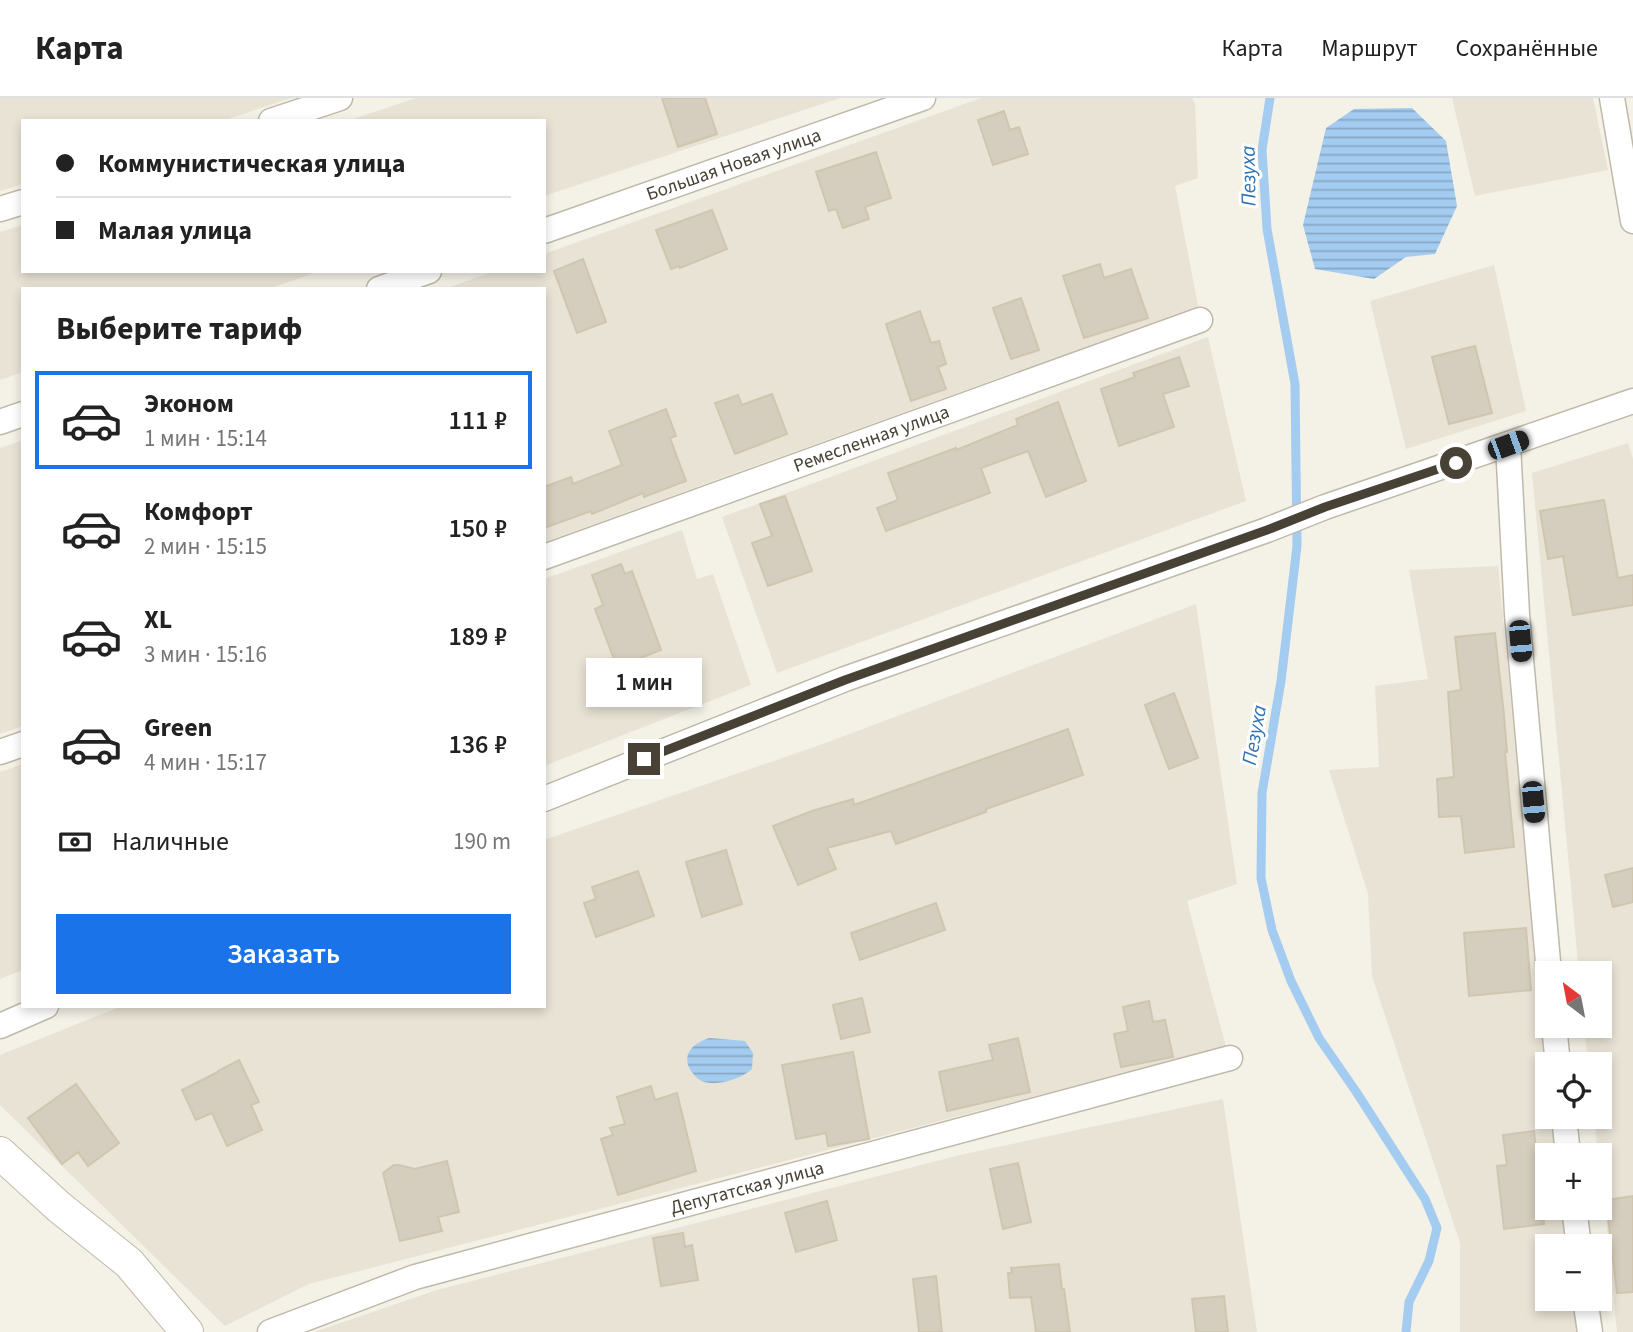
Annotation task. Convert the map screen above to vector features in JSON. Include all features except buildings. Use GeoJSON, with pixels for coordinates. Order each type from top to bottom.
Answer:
{"type":"FeatureCollection","features":[{"type":"Feature","properties":{"kind":"street"},"geometry":{"type":"LineString","coordinates":[[277,119],[340,98]]}},
{"type":"Feature","properties":{"kind":"street","name":"Большая Новая улица"},"geometry":{"type":"LineString","coordinates":[[546,230],[923,98]]}},
{"type":"Feature","properties":{"kind":"street"},"geometry":{"type":"LineString","coordinates":[[1612,98],[1633,221]]}},
{"type":"Feature","properties":{"kind":"street"},"geometry":{"type":"LineString","coordinates":[[0,209],[21,203]]}},
{"type":"Feature","properties":{"kind":"street"},"geometry":{"type":"LineString","coordinates":[[385,287],[423,273]]}},
{"type":"Feature","properties":{"kind":"street","name":"Ремесленная улица"},"geometry":{"type":"LineString","coordinates":[[546,556],[1200,320]]}},
{"type":"Feature","properties":{"kind":"street"},"geometry":{"type":"LineString","coordinates":[[546,798],[845,680],[1325,507],[1633,401]]}},
{"type":"Feature","properties":{"kind":"street"},"geometry":{"type":"LineString","coordinates":[[0,422],[21,415]]}},
{"type":"Feature","properties":{"kind":"street"},"geometry":{"type":"LineString","coordinates":[[1508,445],[1517,614],[1548,961]]}},
{"type":"Feature","properties":{"kind":"street"},"geometry":{"type":"LineString","coordinates":[[0,752],[21,745]]}},
{"type":"Feature","properties":{"kind":"street"},"geometry":{"type":"LineString","coordinates":[[0,1026],[41,1008]]}},
{"type":"Feature","properties":{"kind":"street","name":"Депутатская улица"},"geometry":{"type":"LineString","coordinates":[[270,1332],[415,1277],[1230,1058]]}},
{"type":"Feature","properties":{"kind":"street"},"geometry":{"type":"LineString","coordinates":[[0,1153],[59,1207],[129,1263],[187,1332]]}},
{"type":"Feature","properties":{"kind":"street"},"geometry":{"type":"LineString","coordinates":[[1588,1311],[1590,1332]]}},
{"type":"Feature","properties":{"kind":"shaded area"},"geometry":{"type":"Polygon","coordinates":[[[0,98],[291,98],[228,119],[21,119],[21,185],[0,191],[0,98]]]}},
{"type":"Feature","properties":{"kind":"shaded area"},"geometry":{"type":"Polygon","coordinates":[[[416,98],[840,98],[546,195],[546,119],[353,119],[416,98]]]}},
{"type":"Feature","properties":{"kind":"shaded area"},"geometry":{"type":"Polygon","coordinates":[[[981,98],[1192,98],[1195,104],[1198,178],[1175,186],[1198,306],[546,541],[546,287],[450,287],[489,273],[546,273],[546,253],[981,98]]]}},
{"type":"Feature","properties":{"kind":"shaded area"},"geometry":{"type":"Polygon","coordinates":[[[1452,98],[1593,98],[1608,170],[1475,196],[1452,98]]]}},
{"type":"Feature","properties":{"kind":"shaded area"},"geometry":{"type":"Polygon","coordinates":[[[21,226],[21,273],[314,273],[274,287],[21,287],[21,373],[0,380],[0,232],[21,226]]]}},
{"type":"Feature","properties":{"kind":"shaded area"},"geometry":{"type":"Polygon","coordinates":[[[1494,265],[1526,411],[1406,449],[1370,301],[1494,265]]]}},
{"type":"Feature","properties":{"kind":"shaded area"},"geometry":{"type":"Polygon","coordinates":[[[1208,337],[1246,501],[777,673],[722,517],[1208,337]]]}},
{"type":"Feature","properties":{"kind":"shaded area"},"geometry":{"type":"Polygon","coordinates":[[[21,441],[21,727],[0,734],[0,448],[21,441]]]}},
{"type":"Feature","properties":{"kind":"shaded area"},"geometry":{"type":"Polygon","coordinates":[[[1628,443],[1633,459],[1633,1332],[1617,1332],[1612,1280],[1612,1234],[1608,1234],[1606,1220],[1612,1220],[1612,1143],[1597,1143],[1595,1129],[1612,1129],[1612,1052],[1587,1052],[1585,1038],[1612,1038],[1612,961],[1578,961],[1532,473],[1628,443]]]}},
{"type":"Feature","properties":{"kind":"shaded area"},"geometry":{"type":"Polygon","coordinates":[[[682,530],[697,579],[713,574],[751,685],[546,765],[546,578],[682,530]]]}},
{"type":"Feature","properties":{"kind":"shaded area"},"geometry":{"type":"Polygon","coordinates":[[[1498,566],[1536,961],[1535,1038],[1543,1038],[1545,1052],[1535,1052],[1535,1129],[1553,1129],[1555,1143],[1535,1143],[1535,1220],[1564,1220],[1565,1234],[1535,1234],[1535,1311],[1574,1311],[1577,1332],[1460,1332],[1460,1243],[1372,976],[1368,894],[1329,770],[1379,767],[1375,686],[1428,679],[1409,570],[1498,566]]]}},
{"type":"Feature","properties":{"kind":"shaded area"},"geometry":{"type":"Polygon","coordinates":[[[1196,604],[1237,884],[1187,901],[1226,1047],[309,1284],[225,1326],[0,1105],[0,1055],[117,1008],[546,1008],[546,839],[820,745],[1196,604]]]}},
{"type":"Feature","properties":{"kind":"shaded area"},"geometry":{"type":"Polygon","coordinates":[[[21,765],[21,971],[0,979],[0,772],[21,765]]]}},
{"type":"Feature","properties":{"kind":"shaded area"},"geometry":{"type":"Polygon","coordinates":[[[1223,1099],[1257,1332],[314,1332],[437,1290],[960,1155],[1223,1099]]]}},
{"type":"Feature","properties":{"kind":"water"},"geometry":{"type":"Polygon","coordinates":[[[1412,108],[1446,141],[1457,206],[1435,254],[1406,257],[1374,279],[1315,269],[1303,225],[1326,128],[1354,109],[1412,108]]]}},
{"type":"Feature","properties":{"kind":"water"},"geometry":{"type":"Polygon","coordinates":[[[710,1038],[745,1041],[753,1053],[752,1069],[730,1081],[710,1083],[698,1079],[688,1065],[688,1054],[699,1042],[710,1038]]]}},
{"type":"Feature","properties":{"kind":"waterway","name":"Пезуха"},"geometry":{"type":"LineString","coordinates":[[1270,98],[1262,150],[1267,229],[1295,384],[1297,546],[1281,681],[1262,793],[1261,878],[1272,930],[1291,981],[1319,1038],[1425,1199],[1437,1228],[1429,1261],[1409,1302],[1406,1332]]}},
{"type":"Feature","properties":{"kind":"route"},"geometry":{"type":"LineString","coordinates":[[644,759],[845,680],[1325,507],[1456,463]]}}]}
